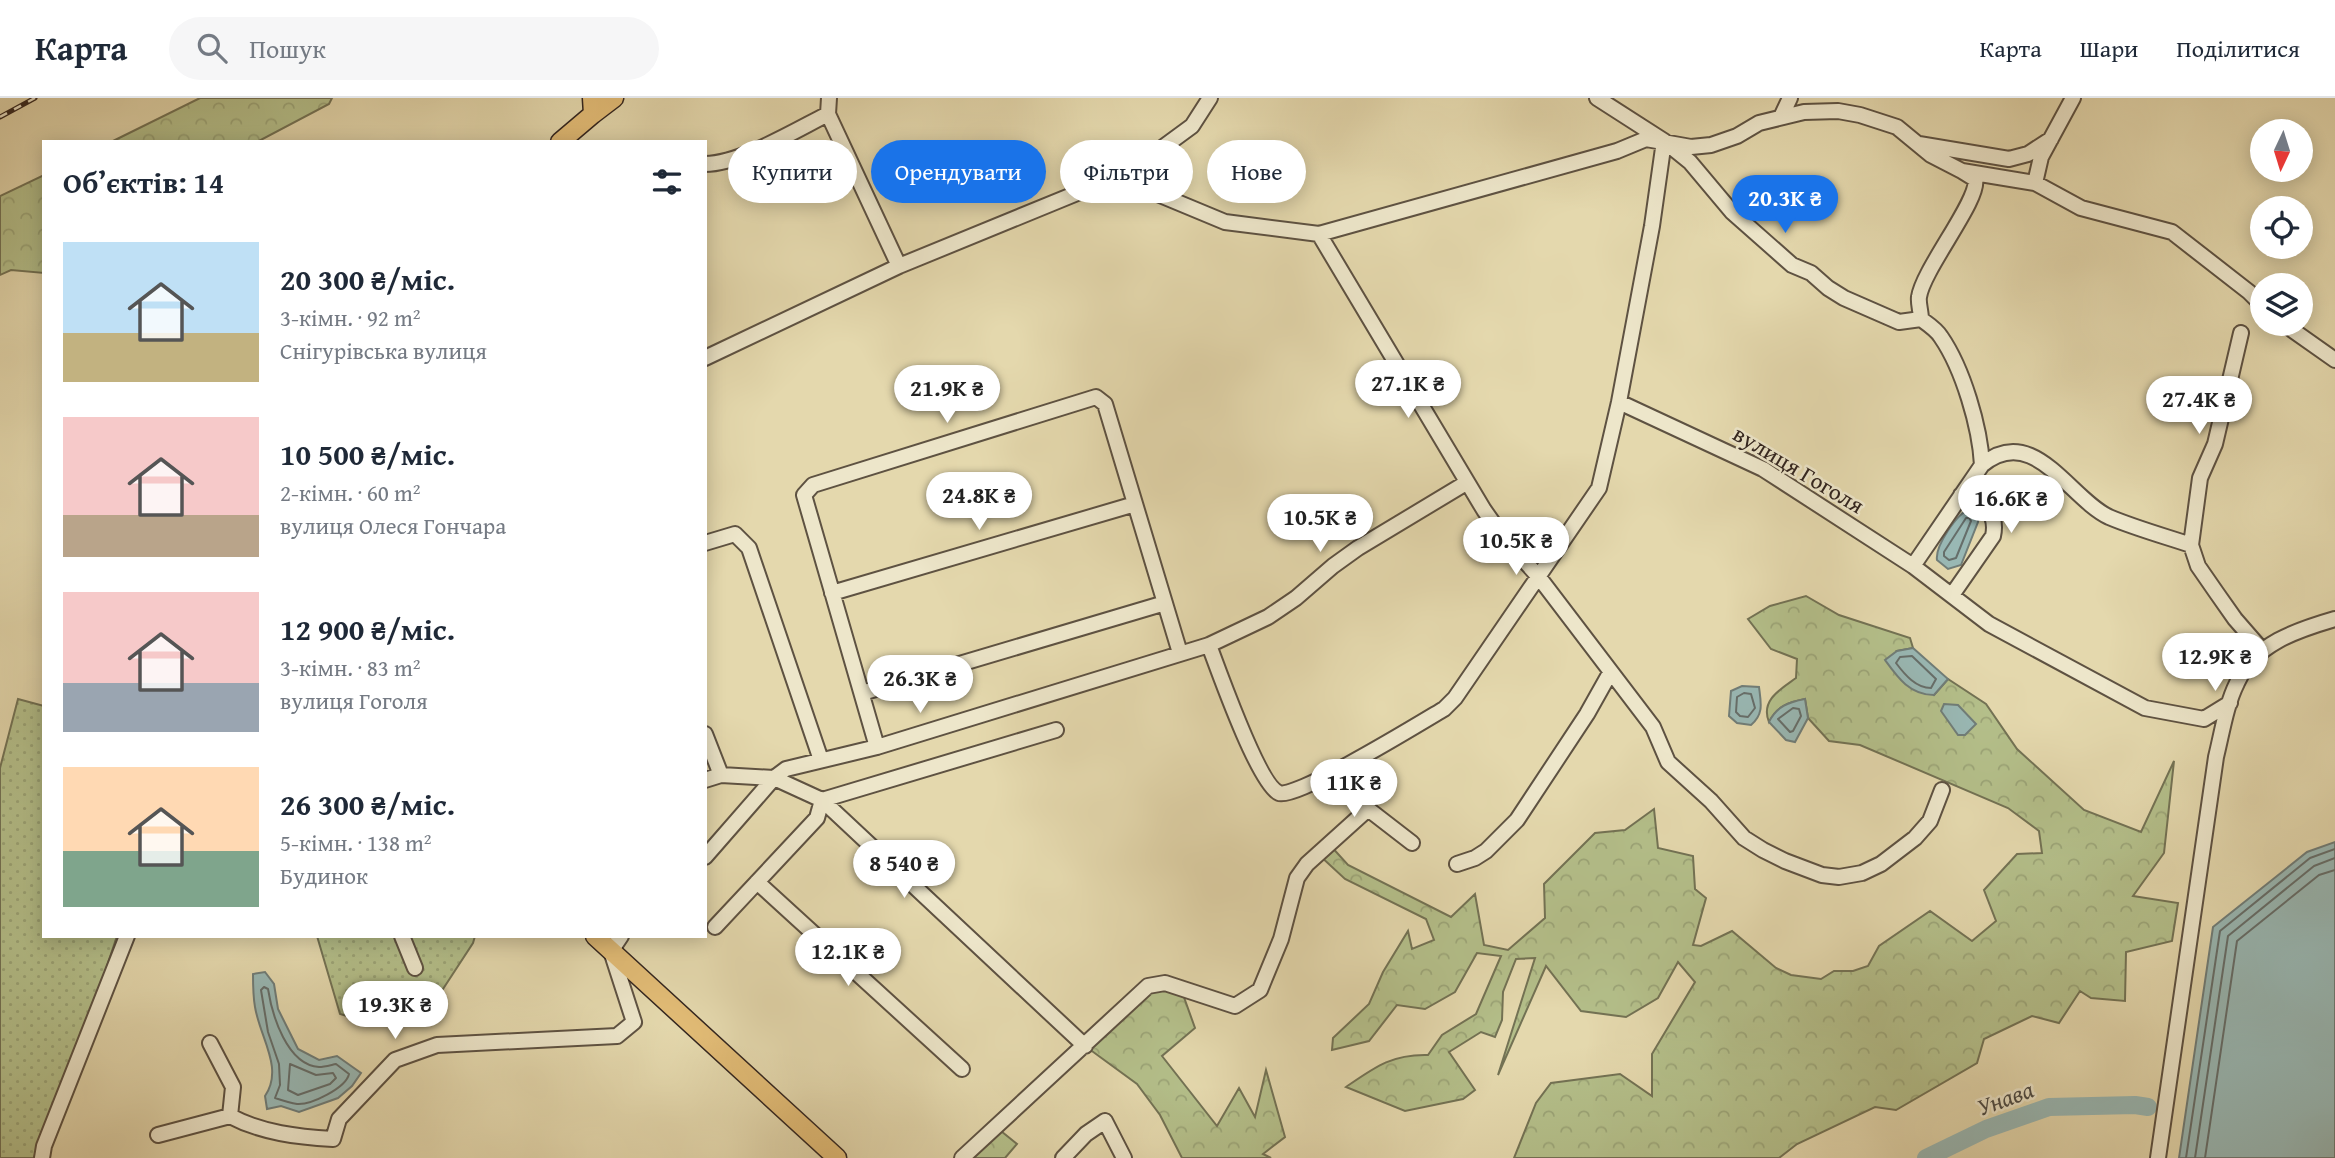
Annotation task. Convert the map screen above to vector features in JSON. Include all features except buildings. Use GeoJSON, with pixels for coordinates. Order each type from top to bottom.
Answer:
{"type":"FeatureCollection","features":[{"type":"Feature","properties":{"kind":"main road"},"geometry":{"type":"LineString","coordinates":[[562,140],[592,106],[614,98]]}},
{"type":"Feature","properties":{"kind":"main road"},"geometry":{"type":"LineString","coordinates":[[616,944],[837,1158]]}},
{"type":"Feature","properties":{"kind":"street"},"geometry":{"type":"LineString","coordinates":[[829,98],[828,114],[899,266]]}},
{"type":"Feature","properties":{"kind":"street"},"geometry":{"type":"LineString","coordinates":[[1173,140],[1192,126],[1210,98]]}},
{"type":"Feature","properties":{"kind":"street"},"geometry":{"type":"LineString","coordinates":[[1597,98],[1664,141],[1690,162],[1732,212],[1792,265],[1811,273],[1844,298],[1899,322],[1921,319]]}},
{"type":"Feature","properties":{"kind":"street"},"geometry":{"type":"LineString","coordinates":[[1780,117],[1790,98]]}},
{"type":"Feature","properties":{"kind":"street"},"geometry":{"type":"LineString","coordinates":[[2035,183],[2042,157],[2073,98]]}},
{"type":"Feature","properties":{"kind":"street"},"geometry":{"type":"LineString","coordinates":[[1179,203],[1225,222],[1319,234],[1618,151],[1646,139],[1691,147],[1711,145],[1737,136],[1759,123],[1804,112],[1838,111],[1898,127],[1931,155],[1975,179],[1975,192],[1947,238],[1919,296],[1921,319],[1940,335],[1957,369],[1981,446],[1982,465]]}},
{"type":"Feature","properties":{"kind":"street"},"geometry":{"type":"LineString","coordinates":[[707,164],[719,164],[738,157],[828,114]]}},
{"type":"Feature","properties":{"kind":"street"},"geometry":{"type":"LineString","coordinates":[[1918,144],[2008,159],[2028,154],[2051,139]]}},
{"type":"Feature","properties":{"kind":"street"},"geometry":{"type":"LineString","coordinates":[[1209,645],[1255,759],[1273,790],[1280,794],[1293,793],[1359,759],[1444,709],[1463,687],[1599,488],[1619,402],[1652,226],[1664,141]]}},
{"type":"Feature","properties":{"kind":"street"},"geometry":{"type":"LineString","coordinates":[[1962,171],[2035,183],[2081,208],[2172,232],[2250,293]]}},
{"type":"Feature","properties":{"kind":"street"},"geometry":{"type":"LineString","coordinates":[[707,357],[899,266],[1060,200]]}},
{"type":"Feature","properties":{"kind":"street"},"geometry":{"type":"LineString","coordinates":[[1319,234],[1466,483],[1503,537],[1538,576],[1653,727],[1668,762],[1711,801],[1744,838],[1805,870],[1839,877],[1862,873],[1881,864],[1915,838],[1930,821],[1942,790]]}},
{"type":"Feature","properties":{"kind":"street"},"geometry":{"type":"LineString","coordinates":[[2241,333],[2215,444],[2200,478],[2191,545],[2198,566],[2235,619],[2262,650]]}},
{"type":"Feature","properties":{"kind":"street"},"geometry":{"type":"LineString","coordinates":[[2301,336],[2335,360]]}},
{"type":"Feature","properties":{"kind":"street"},"geometry":{"type":"LineString","coordinates":[[877,747],[804,495],[813,485],[1096,397],[1105,404],[1165,603],[1183,652]]}},
{"type":"Feature","properties":{"kind":"street","name":"вулиця Гоголя"},"geometry":{"type":"LineString","coordinates":[[1619,402],[1763,469],[1913,566],[1989,624],[2145,708],[2204,719],[2230,703]]}},
{"type":"Feature","properties":{"kind":"street"},"geometry":{"type":"LineString","coordinates":[[1913,566],[1982,465],[1994,455],[2009,452],[2025,454],[2046,465],[2106,516],[2191,545]]}},
{"type":"Feature","properties":{"kind":"street"},"geometry":{"type":"LineString","coordinates":[[707,854],[774,778],[786,769],[877,747],[1209,645],[1268,617],[1358,548],[1466,483]]}},
{"type":"Feature","properties":{"kind":"street"},"geometry":{"type":"LineString","coordinates":[[1952,595],[1993,536],[1995,526],[1986,506],[1976,498],[1961,495]]}},
{"type":"Feature","properties":{"kind":"street"},"geometry":{"type":"LineString","coordinates":[[832,593],[1135,504]]}},
{"type":"Feature","properties":{"kind":"street"},"geometry":{"type":"LineString","coordinates":[[707,542],[736,534],[749,548],[821,760]]}},
{"type":"Feature","properties":{"kind":"street"},"geometry":{"type":"LineString","coordinates":[[862,693],[1165,603]]}},
{"type":"Feature","properties":{"kind":"street"},"geometry":{"type":"LineString","coordinates":[[2158,1158],[2216,757],[2230,703],[2237,682],[2262,650],[2298,631],[2335,619]]}},
{"type":"Feature","properties":{"kind":"street"},"geometry":{"type":"LineString","coordinates":[[1457,864],[1486,851],[1517,820],[1587,714],[1610,673]]}},
{"type":"Feature","properties":{"kind":"street"},"geometry":{"type":"LineString","coordinates":[[822,800],[1056,730]]}},
{"type":"Feature","properties":{"kind":"street"},"geometry":{"type":"LineString","coordinates":[[707,739],[721,775]]}},
{"type":"Feature","properties":{"kind":"street"},"geometry":{"type":"LineString","coordinates":[[1359,759],[1359,776],[1368,809],[1412,843]]}},
{"type":"Feature","properties":{"kind":"street"},"geometry":{"type":"LineString","coordinates":[[707,779],[721,775],[774,778],[822,800],[1085,1046]]}},
{"type":"Feature","properties":{"kind":"street"},"geometry":{"type":"LineString","coordinates":[[715,927],[817,818],[822,800]]}},
{"type":"Feature","properties":{"kind":"street"},"geometry":{"type":"LineString","coordinates":[[962,1158],[1148,986],[1165,983],[1235,1006],[1260,990],[1281,939],[1297,878],[1307,864],[1368,809]]}},
{"type":"Feature","properties":{"kind":"street"},"geometry":{"type":"LineString","coordinates":[[757,882],[962,1069]]}},
{"type":"Feature","properties":{"kind":"street"},"geometry":{"type":"LineString","coordinates":[[42,1158],[44,1146],[101,1023],[126,938]]}},
{"type":"Feature","properties":{"kind":"street"},"geometry":{"type":"LineString","coordinates":[[403,938],[415,968]]}},
{"type":"Feature","properties":{"kind":"street"},"geometry":{"type":"LineString","coordinates":[[158,1135],[230,1116],[246,1125],[301,1137],[334,1139],[339,1119],[395,1060],[405,1056],[437,1045],[617,1036],[634,1022],[616,944]]}},
{"type":"Feature","properties":{"kind":"street"},"geometry":{"type":"LineString","coordinates":[[211,1043],[233,1087],[230,1116]]}},
{"type":"Feature","properties":{"kind":"street"},"geometry":{"type":"LineString","coordinates":[[1063,1158],[1086,1134],[1105,1121],[1124,1158]]}},
{"type":"Feature","properties":{"kind":"green space"},"geometry":{"type":"Polygon","coordinates":[[[200,98],[332,98],[329,104],[261,140],[115,140],[200,98]]]}},
{"type":"Feature","properties":{"kind":"green space"},"geometry":{"type":"Polygon","coordinates":[[[42,176],[42,273],[11,270],[0,275],[0,196],[42,176]]]}},
{"type":"Feature","properties":{"kind":"green space"},"geometry":{"type":"Polygon","coordinates":[[[1806,596],[1839,615],[1910,638],[1913,648],[1897,651],[1934,695],[1948,679],[1986,704],[2017,749],[2084,810],[2141,832],[2174,761],[2164,853],[2133,896],[2178,903],[2172,941],[2126,952],[2125,1001],[2091,998],[2080,991],[2059,1023],[2032,1016],[1984,1039],[1977,1063],[1896,1110],[1875,1107],[1797,1144],[1779,1158],[1514,1158],[1536,1103],[1551,1083],[1620,1074],[1652,1096],[1652,1054],[1695,982],[1678,962],[1658,998],[1626,1017],[1581,1011],[1546,966],[1498,1075],[1535,958],[1516,959],[1503,992],[1502,1020],[1495,1037],[1481,1032],[1449,1052],[1475,1090],[1463,1099],[1405,1111],[1346,1087],[1394,1059],[1428,1055],[1442,1035],[1476,1014],[1501,956],[1477,953],[1455,992],[1425,1009],[1397,1005],[1369,1041],[1332,1050],[1333,1038],[1369,1004],[1383,972],[1408,931],[1412,949],[1434,940],[1426,919],[1345,879],[1318,854],[1329,844],[1348,865],[1451,917],[1475,894],[1484,945],[1508,950],[1545,918],[1544,884],[1595,833],[1625,830],[1654,809],[1658,848],[1693,856],[1695,889],[1706,898],[1693,945],[1701,946],[1732,931],[1776,968],[1791,975],[1821,979],[1834,971],[1853,971],[1868,966],[1879,946],[1930,911],[1972,941],[1996,921],[1984,890],[2017,854],[2042,853],[2039,831],[2008,808],[1860,745],[1829,741],[1808,718],[1805,699],[1784,706],[1769,722],[1767,707],[1778,691],[1796,678],[1797,659],[1771,649],[1748,619],[1770,606],[1806,596]]]}},
{"type":"Feature","properties":{"kind":"green space"},"geometry":{"type":"Polygon","coordinates":[[[18,699],[42,705],[42,938],[116,938],[34,1158],[0,1158],[0,768],[18,699]]]}},
{"type":"Feature","properties":{"kind":"green space"},"geometry":{"type":"Polygon","coordinates":[[[318,938],[474,938],[441,992],[414,1010],[357,1019],[340,1014],[318,938]]]}},
{"type":"Feature","properties":{"kind":"green space"},"geometry":{"type":"Polygon","coordinates":[[[1148,986],[1181,989],[1195,1028],[1162,1056],[1217,1126],[1239,1088],[1255,1117],[1266,1070],[1285,1137],[1263,1154],[1271,1158],[1182,1158],[1160,1115],[1137,1084],[1085,1046],[1148,986]]]}},
{"type":"Feature","properties":{"kind":"green space"},"geometry":{"type":"Polygon","coordinates":[[[996,1127],[1017,1144],[1005,1158],[962,1158],[996,1127]]]}},
{"type":"Feature","properties":{"kind":"water"},"geometry":{"type":"Polygon","coordinates":[[[1970,509],[1978,514],[1978,522],[1961,565],[1948,569],[1937,560],[1939,547],[1953,523],[1970,509]]]}},
{"type":"Feature","properties":{"kind":"water"},"geometry":{"type":"Polygon","coordinates":[[[1913,648],[1948,679],[1934,695],[1911,689],[1885,660],[1897,651],[1913,648]]]}},
{"type":"Feature","properties":{"kind":"water"},"geometry":{"type":"Polygon","coordinates":[[[1742,686],[1759,687],[1760,712],[1751,725],[1737,723],[1729,716],[1731,691],[1742,686]]]}},
{"type":"Feature","properties":{"kind":"water"},"geometry":{"type":"Polygon","coordinates":[[[1805,699],[1808,718],[1795,742],[1786,740],[1769,722],[1784,706],[1805,699]]]}},
{"type":"Feature","properties":{"kind":"water"},"geometry":{"type":"Polygon","coordinates":[[[1944,704],[1958,705],[1976,724],[1965,735],[1958,735],[1941,711],[1944,704]]]}},
{"type":"Feature","properties":{"kind":"water"},"geometry":{"type":"Polygon","coordinates":[[[2335,842],[2335,1158],[2179,1158],[2213,927],[2307,852],[2335,842]]]}},
{"type":"Feature","properties":{"kind":"water"},"geometry":{"type":"Polygon","coordinates":[[[265,972],[274,984],[278,1009],[298,1049],[319,1060],[337,1056],[361,1073],[352,1086],[338,1098],[299,1112],[281,1106],[267,1109],[265,1096],[270,1085],[272,1064],[253,995],[253,974],[265,972]]]}},
{"type":"Feature","properties":{"kind":"waterway","name":"Унава"},"geometry":{"type":"LineString","coordinates":[[1926,1158],[1986,1129],[2049,1107],[2148,1107]]}},
{"type":"Feature","properties":{"kind":"railway"},"geometry":{"type":"LineString","coordinates":[[0,117],[35,98]]}}]}
